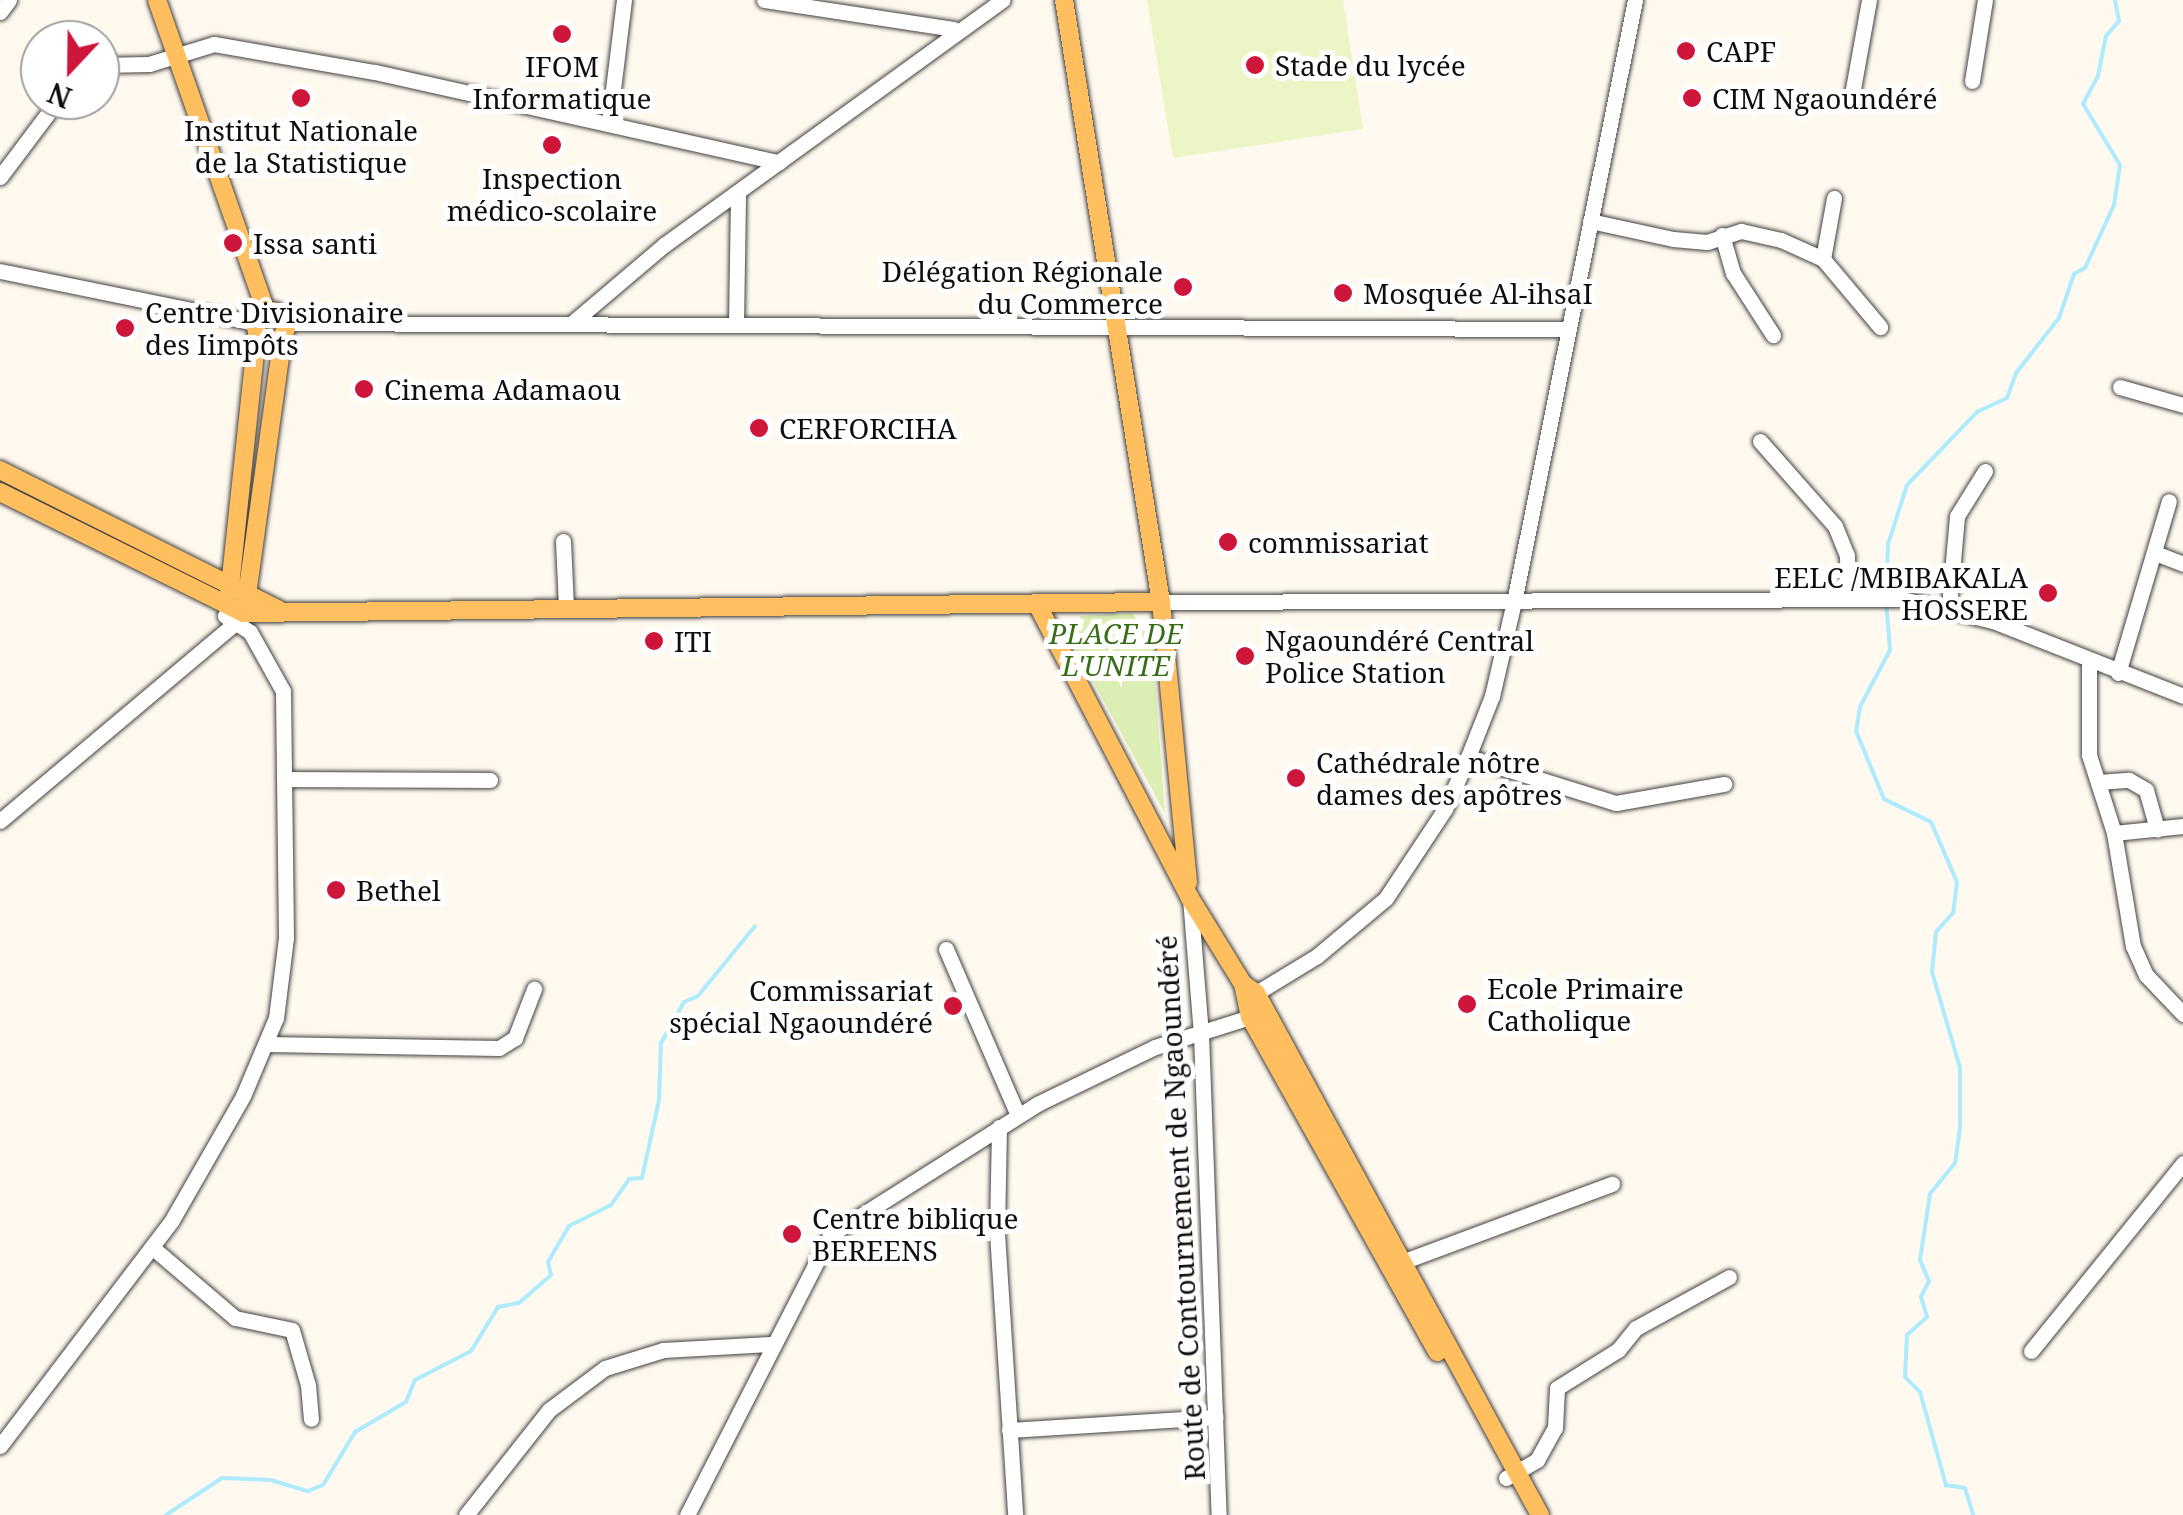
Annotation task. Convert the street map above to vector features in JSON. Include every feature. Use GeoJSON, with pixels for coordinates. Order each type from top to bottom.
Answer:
{"type":"FeatureCollection","features":[{"type":"Feature","properties":{"kind":"main road"},"geometry":{"type":"LineString","coordinates":[[157,0],[260,322],[269,342],[284,330]]}},
{"type":"Feature","properties":{"kind":"main road"},"geometry":{"type":"LineString","coordinates":[[1064,0],[1113,326],[1161,602],[1190,898]]}},
{"type":"Feature","properties":{"kind":"main road"},"geometry":{"type":"LineString","coordinates":[[260,322],[284,330]]}},
{"type":"Feature","properties":{"kind":"main road"},"geometry":{"type":"LineString","coordinates":[[235,606],[241,476],[260,322]]}},
{"type":"Feature","properties":{"kind":"main road"},"geometry":{"type":"LineString","coordinates":[[235,606],[266,480],[284,330]]}},
{"type":"Feature","properties":{"kind":"main road"},"geometry":{"type":"LineString","coordinates":[[0,470],[104,534],[235,606],[283,613],[566,606],[1161,602]]}},
{"type":"Feature","properties":{"kind":"main road"},"geometry":{"type":"LineString","coordinates":[[241,476],[266,480]]}},
{"type":"Feature","properties":{"kind":"main road"},"geometry":{"type":"LineString","coordinates":[[0,492],[104,534]]}},
{"type":"Feature","properties":{"kind":"main road"},"geometry":{"type":"LineString","coordinates":[[1038,604],[1190,898],[1512,1475],[1540,1515]]}},
{"type":"Feature","properties":{"kind":"main road"},"geometry":{"type":"LineString","coordinates":[[1512,1475],[1527,1515]]}},
{"type":"Feature","properties":{"kind":"street"},"geometry":{"type":"LineString","coordinates":[[0,12],[8,0]]}},
{"type":"Feature","properties":{"kind":"street"},"geometry":{"type":"LineString","coordinates":[[609,122],[624,0]]}},
{"type":"Feature","properties":{"kind":"street"},"geometry":{"type":"LineString","coordinates":[[764,0],[954,29]]}},
{"type":"Feature","properties":{"kind":"street"},"geometry":{"type":"LineString","coordinates":[[572,323],[954,29],[1003,0]]}},
{"type":"Feature","properties":{"kind":"street"},"geometry":{"type":"LineString","coordinates":[[687,1515],[770,1344],[830,1235],[1018,1115],[1154,1046],[1202,1034],[1248,999],[1317,956],[1386,898],[1446,810],[1492,696],[1635,0]]}},
{"type":"Feature","properties":{"kind":"street"},"geometry":{"type":"LineString","coordinates":[[1851,100],[1869,0]]}},
{"type":"Feature","properties":{"kind":"street"},"geometry":{"type":"LineString","coordinates":[[1972,81],[1985,0]]}},
{"type":"Feature","properties":{"kind":"street"},"geometry":{"type":"LineString","coordinates":[[120,65],[139,66],[214,44],[609,122],[779,162]]}},
{"type":"Feature","properties":{"kind":"street"},"geometry":{"type":"LineString","coordinates":[[0,177],[43,120]]}},
{"type":"Feature","properties":{"kind":"street"},"geometry":{"type":"LineString","coordinates":[[736,324],[738,192]]}},
{"type":"Feature","properties":{"kind":"street"},"geometry":{"type":"LineString","coordinates":[[1823,259],[1834,198]]}},
{"type":"Feature","properties":{"kind":"street"},"geometry":{"type":"LineString","coordinates":[[1590,221],[1672,239],[1707,242],[1741,231],[1781,240],[1823,259],[1880,328]]}},
{"type":"Feature","properties":{"kind":"street"},"geometry":{"type":"LineString","coordinates":[[1722,234],[1732,273],[1773,334]]}},
{"type":"Feature","properties":{"kind":"street"},"geometry":{"type":"LineString","coordinates":[[0,272],[260,322]]}},
{"type":"Feature","properties":{"kind":"street"},"geometry":{"type":"LineString","coordinates":[[284,330],[572,323],[1566,329]]}},
{"type":"Feature","properties":{"kind":"street"},"geometry":{"type":"LineString","coordinates":[[2120,387],[2183,405]]}},
{"type":"Feature","properties":{"kind":"street"},"geometry":{"type":"LineString","coordinates":[[1760,440],[1834,526],[1847,555],[1848,598]]}},
{"type":"Feature","properties":{"kind":"street"},"geometry":{"type":"LineString","coordinates":[[1948,606],[1958,516],[1985,470]]}},
{"type":"Feature","properties":{"kind":"street"},"geometry":{"type":"LineString","coordinates":[[2118,673],[2169,501]]}},
{"type":"Feature","properties":{"kind":"street"},"geometry":{"type":"LineString","coordinates":[[563,542],[566,606]]}},
{"type":"Feature","properties":{"kind":"street"},"geometry":{"type":"LineString","coordinates":[[2155,553],[2183,564]]}},
{"type":"Feature","properties":{"kind":"street"},"geometry":{"type":"LineString","coordinates":[[1161,602],[1515,597],[1902,599],[1948,606],[2183,696]]}},
{"type":"Feature","properties":{"kind":"street"},"geometry":{"type":"LineString","coordinates":[[0,822],[177,679],[220,635],[235,606]]}},
{"type":"Feature","properties":{"kind":"street"},"geometry":{"type":"LineString","coordinates":[[0,1446],[153,1248],[266,1044],[282,992],[287,779],[278,674],[235,606]]}},
{"type":"Feature","properties":{"kind":"street"},"geometry":{"type":"LineString","coordinates":[[2089,660],[2085,709],[2098,782],[2114,833],[2133,946],[2146,975],[2183,1014]]}},
{"type":"Feature","properties":{"kind":"street"},"geometry":{"type":"LineString","coordinates":[[1468,757],[1616,803],[1724,784]]}},
{"type":"Feature","properties":{"kind":"street"},"geometry":{"type":"LineString","coordinates":[[287,779],[490,780]]}},
{"type":"Feature","properties":{"kind":"street"},"geometry":{"type":"LineString","coordinates":[[2098,782],[2129,780],[2146,790],[2157,829]]}},
{"type":"Feature","properties":{"kind":"street"},"geometry":{"type":"LineString","coordinates":[[2114,833],[2183,826]]}},
{"type":"Feature","properties":{"kind":"street","name":"Route de Contournement de Ngaoundéré"},"geometry":{"type":"LineString","coordinates":[[1190,898],[1202,1034],[1219,1515]]}},
{"type":"Feature","properties":{"kind":"street"},"geometry":{"type":"LineString","coordinates":[[946,949],[1018,1115]]}},
{"type":"Feature","properties":{"kind":"street"},"geometry":{"type":"LineString","coordinates":[[266,1044],[499,1048],[515,1038],[534,988]]}},
{"type":"Feature","properties":{"kind":"street"},"geometry":{"type":"LineString","coordinates":[[999,1127],[997,1233],[1015,1515]]}},
{"type":"Feature","properties":{"kind":"street"},"geometry":{"type":"LineString","coordinates":[[2031,1351],[2183,1162]]}},
{"type":"Feature","properties":{"kind":"street"},"geometry":{"type":"LineString","coordinates":[[1396,1264],[1612,1184]]}},
{"type":"Feature","properties":{"kind":"street"},"geometry":{"type":"LineString","coordinates":[[153,1248],[235,1318],[292,1330],[308,1385],[310,1419]]}},
{"type":"Feature","properties":{"kind":"street"},"geometry":{"type":"LineString","coordinates":[[1512,1475],[1536,1460],[1555,1428],[1556,1388],[1618,1350],[1636,1328],[1729,1278]]}},
{"type":"Feature","properties":{"kind":"street"},"geometry":{"type":"LineString","coordinates":[[466,1515],[549,1410],[594,1374],[663,1350],[770,1344]]}},
{"type":"Feature","properties":{"kind":"street"},"geometry":{"type":"LineString","coordinates":[[1009,1430],[1216,1417]]}},
{"type":"Feature","properties":{"kind":"green space","name":"Stade du lycée"},"geometry":{"type":"Polygon","coordinates":[[[1147,0],[1343,0],[1363,129],[1173,158],[1147,0]]]}},
{"type":"Feature","properties":{"kind":"green space","name":"PLACE DE L'UNITE"},"geometry":{"type":"Polygon","coordinates":[[[1132,613],[1152,641],[1165,813],[1069,637],[1081,616],[1132,613]]]}},
{"type":"Feature","properties":{"kind":"waterway"},"geometry":{"type":"LineString","coordinates":[[1886,592],[1888,544],[1907,485],[1977,412],[2007,398],[2016,373],[2059,318],[2074,274],[2085,268],[2114,205],[2120,165],[2083,104],[2098,76],[2106,36],[2119,21],[2115,0]]}},
{"type":"Feature","properties":{"kind":"waterway"},"geometry":{"type":"LineString","coordinates":[[1886,601],[1890,650],[1860,707],[1856,731],[1884,799],[1931,822],[1957,882],[1953,913],[1936,932],[1932,972],[1960,1068],[1960,1128],[1955,1163],[1930,1194],[1920,1260],[1929,1281],[1921,1297],[1927,1317],[1907,1335],[1905,1377],[1920,1392],[1946,1485],[1965,1488],[1973,1515]]}},
{"type":"Feature","properties":{"kind":"waterway"},"geometry":{"type":"LineString","coordinates":[[166,1515],[222,1478],[271,1480],[308,1491],[323,1485],[355,1432],[406,1402],[415,1380],[471,1351],[498,1307],[519,1303],[551,1275],[548,1262],[569,1226],[611,1205],[629,1179],[642,1178],[659,1100],[661,1043],[684,1002],[698,996],[755,926]]}},
{"type":"Feature","properties":{"kind":"place","name":"IFOM Informatique"},"geometry":{"type":"Point","coordinates":[562,34]}},
{"type":"Feature","properties":{"kind":"place","name":"CAPF"},"geometry":{"type":"Point","coordinates":[1686,51]}},
{"type":"Feature","properties":{"kind":"place","name":"Stade du lycée"},"geometry":{"type":"Point","coordinates":[1255,65]}},
{"type":"Feature","properties":{"kind":"place","name":"Institut Nationale de la Statistique"},"geometry":{"type":"Point","coordinates":[301,98]}},
{"type":"Feature","properties":{"kind":"place","name":"CIM Ngaoundéré"},"geometry":{"type":"Point","coordinates":[1692,98]}},
{"type":"Feature","properties":{"kind":"place","name":"Inspection médico-scolaire"},"geometry":{"type":"Point","coordinates":[552,145]}},
{"type":"Feature","properties":{"kind":"place","name":"Issa santi"},"geometry":{"type":"Point","coordinates":[233,243]}},
{"type":"Feature","properties":{"kind":"place","name":"Délégation Régionale du Commerce"},"geometry":{"type":"Point","coordinates":[1183,287]}},
{"type":"Feature","properties":{"kind":"place","name":"Mosquée Al-ihsaI"},"geometry":{"type":"Point","coordinates":[1343,293]}},
{"type":"Feature","properties":{"kind":"place","name":"Centre Divisionaire des Iimpôts"},"geometry":{"type":"Point","coordinates":[125,328]}},
{"type":"Feature","properties":{"kind":"place","name":"Cinema Adamaou"},"geometry":{"type":"Point","coordinates":[364,389]}},
{"type":"Feature","properties":{"kind":"place","name":"CERFORCIHA"},"geometry":{"type":"Point","coordinates":[759,428]}},
{"type":"Feature","properties":{"kind":"place","name":"commissariat"},"geometry":{"type":"Point","coordinates":[1228,542]}},
{"type":"Feature","properties":{"kind":"place","name":"EELC /MBIBAKALA HOSSERE"},"geometry":{"type":"Point","coordinates":[2048,593]}},
{"type":"Feature","properties":{"kind":"place","name":"ITI"},"geometry":{"type":"Point","coordinates":[654,641]}},
{"type":"Feature","properties":{"kind":"place","name":"Ngaoundéré Central Police Station"},"geometry":{"type":"Point","coordinates":[1245,656]}},
{"type":"Feature","properties":{"kind":"place","name":"Cathédrale nôtre dames des apôtres"},"geometry":{"type":"Point","coordinates":[1296,778]}},
{"type":"Feature","properties":{"kind":"place","name":"Bethel"},"geometry":{"type":"Point","coordinates":[336,890]}},
{"type":"Feature","properties":{"kind":"place","name":"Ecole Primaire Catholique"},"geometry":{"type":"Point","coordinates":[1467,1004]}},
{"type":"Feature","properties":{"kind":"place","name":"Commissariat spécial Ngaoundéré"},"geometry":{"type":"Point","coordinates":[953,1006]}},
{"type":"Feature","properties":{"kind":"place","name":"Centre biblique BEREENS"},"geometry":{"type":"Point","coordinates":[792,1234]}}]}
